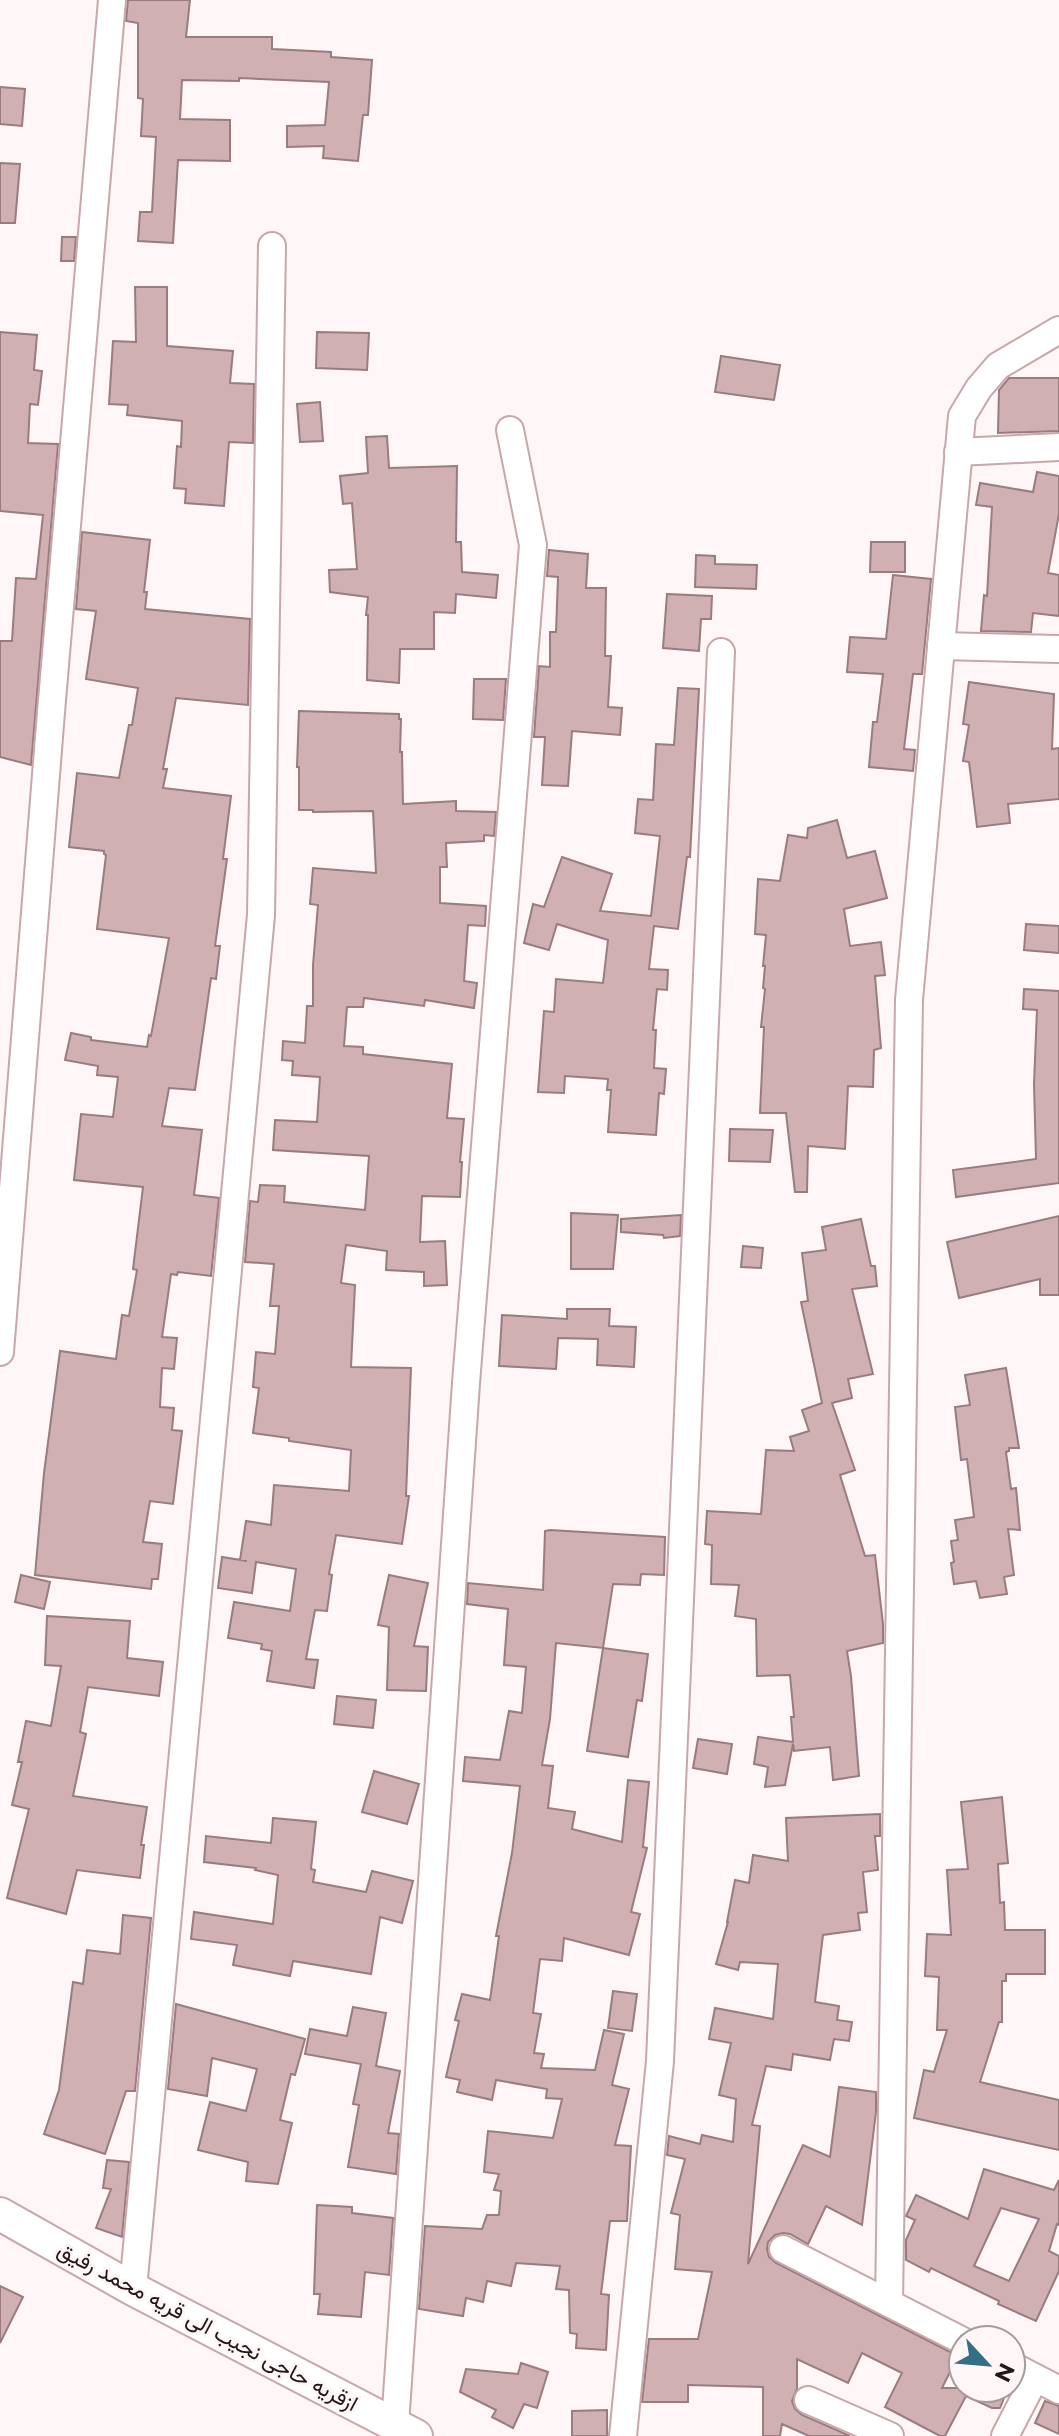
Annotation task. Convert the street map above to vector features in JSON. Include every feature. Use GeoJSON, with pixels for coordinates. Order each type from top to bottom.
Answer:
{"type":"FeatureCollection","features":[{"type":"Feature","properties":{"kind":"street"},"geometry":{"type":"LineString","coordinates":[[0,1352],[112,0]]}},
{"type":"Feature","properties":{"kind":"street"},"geometry":{"type":"LineString","coordinates":[[133,2289],[261,915],[272,246]]}},
{"type":"Feature","properties":{"kind":"street"},"geometry":{"type":"LineString","coordinates":[[889,2303],[909,1000],[962,416],[979,388],[998,366],[1059,330]]}},
{"type":"Feature","properties":{"kind":"street"},"geometry":{"type":"LineString","coordinates":[[405,2430],[465,1399],[533,545],[510,430]]}},
{"type":"Feature","properties":{"kind":"street"},"geometry":{"type":"LineString","coordinates":[[958,452],[1059,447]]}},
{"type":"Feature","properties":{"kind":"street"},"geometry":{"type":"LineString","coordinates":[[941,646],[1059,649]]}},
{"type":"Feature","properties":{"kind":"street"},"geometry":{"type":"LineString","coordinates":[[623,2436],[660,2061],[721,652]]}},
{"type":"Feature","properties":{"kind":"street","name":"ازقریه حاجی نجیب الی قریه محمد رفیق"},"geometry":{"type":"LineString","coordinates":[[0,2214],[133,2289],[405,2430]]}},
{"type":"Feature","properties":{"kind":"street"},"geometry":{"type":"LineString","coordinates":[[783,2249],[947,2333]]}},
{"type":"Feature","properties":{"kind":"street"},"geometry":{"type":"LineString","coordinates":[[1027,2374],[1059,2390]]}},
{"type":"Feature","properties":{"kind":"street"},"geometry":{"type":"LineString","coordinates":[[1005,2436],[1035,2378]]}},
{"type":"Feature","properties":{"kind":"street"},"geometry":{"type":"LineString","coordinates":[[808,2400],[890,2436]]}},
{"type":"Feature","properties":{"kind":"building"},"geometry":{"type":"Polygon","coordinates":[[[128,0],[190,0],[186,37],[272,37],[272,49],[331,52],[331,57],[372,60],[368,115],[363,115],[358,161],[323,158],[324,146],[287,147],[287,126],[325,125],[329,82],[239,78],[239,81],[182,80],[180,119],[230,120],[230,161],[178,160],[173,243],[138,241],[140,212],[152,212],[156,137],[141,136],[143,99],[138,98],[138,23],[126,21],[128,0]]]}},
{"type":"Feature","properties":{"kind":"building"},"geometry":{"type":"Polygon","coordinates":[[[0,87],[25,89],[22,126],[0,124],[0,87]]]}},
{"type":"Feature","properties":{"kind":"building"},"geometry":{"type":"Polygon","coordinates":[[[0,163],[20,164],[15,223],[0,223],[0,163]]]}},
{"type":"Feature","properties":{"kind":"building"},"geometry":{"type":"Polygon","coordinates":[[[62,237],[76,237],[74,261],[61,261],[62,237]]]}},
{"type":"Feature","properties":{"kind":"building"},"geometry":{"type":"Polygon","coordinates":[[[135,287],[167,287],[167,346],[233,351],[230,383],[254,384],[253,443],[229,442],[224,506],[185,503],[186,489],[174,488],[182,421],[127,415],[128,405],[109,404],[113,341],[136,342],[135,287]]]}},
{"type":"Feature","properties":{"kind":"building"},"geometry":{"type":"Polygon","coordinates":[[[0,332],[37,335],[34,370],[42,371],[38,405],[30,404],[28,443],[58,444],[31,765],[0,757],[0,641],[12,641],[16,578],[36,579],[43,515],[0,511],[0,332]]]}},
{"type":"Feature","properties":{"kind":"building"},"geometry":{"type":"Polygon","coordinates":[[[317,332],[369,333],[367,370],[316,368],[317,332]]]}},
{"type":"Feature","properties":{"kind":"building"},"geometry":{"type":"Polygon","coordinates":[[[721,356],[780,365],[774,400],[715,392],[721,356]]]}},
{"type":"Feature","properties":{"kind":"building"},"geometry":{"type":"Polygon","coordinates":[[[1009,378],[1059,378],[1059,431],[998,433],[999,390],[1009,378]]]}},
{"type":"Feature","properties":{"kind":"building"},"geometry":{"type":"Polygon","coordinates":[[[320,402],[323,441],[300,442],[297,404],[320,402]]]}},
{"type":"Feature","properties":{"kind":"building"},"geometry":{"type":"Polygon","coordinates":[[[387,436],[389,468],[457,466],[456,542],[461,542],[462,572],[498,575],[496,598],[456,594],[455,613],[434,612],[434,649],[400,649],[399,683],[367,680],[368,597],[330,592],[329,570],[357,569],[352,503],[343,504],[340,476],[368,473],[366,437],[387,436]]]}},
{"type":"Feature","properties":{"kind":"building"},"geometry":{"type":"Polygon","coordinates":[[[1037,472],[1059,476],[1059,514],[1048,573],[1059,575],[1059,616],[1033,613],[1031,632],[981,631],[984,595],[987,596],[992,507],[976,505],[980,483],[1033,492],[1037,472]]]}},
{"type":"Feature","properties":{"kind":"building"},"geometry":{"type":"Polygon","coordinates":[[[82,532],[150,540],[145,609],[250,619],[248,705],[176,698],[163,769],[167,769],[163,788],[231,796],[223,859],[227,859],[215,946],[220,946],[216,979],[211,978],[195,1090],[169,1088],[162,1126],[202,1130],[194,1195],[219,1198],[211,1276],[171,1274],[162,1337],[177,1338],[174,1369],[162,1368],[160,1407],[174,1408],[172,1430],[182,1431],[173,1504],[150,1501],[143,1542],[162,1544],[158,1579],[152,1579],[151,1589],[35,1575],[60,1351],[116,1359],[122,1315],[129,1316],[137,1270],[133,1269],[143,1187],[74,1180],[81,1114],[113,1117],[118,1077],[97,1075],[98,1066],[65,1060],[71,1033],[91,1037],[91,1040],[147,1047],[169,938],[97,929],[106,855],[104,851],[69,847],[77,773],[119,778],[138,688],[86,679],[96,611],[76,609],[82,532]]]}},
{"type":"Feature","properties":{"kind":"building"},"geometry":{"type":"Polygon","coordinates":[[[871,542],[905,542],[905,572],[870,572],[871,542]]]}},
{"type":"Feature","properties":{"kind":"building"},"geometry":{"type":"Polygon","coordinates":[[[549,550],[588,554],[586,588],[606,588],[605,656],[611,656],[608,707],[622,708],[620,735],[572,731],[568,786],[542,785],[545,737],[534,737],[539,666],[550,667],[550,632],[556,632],[558,577],[547,576],[549,550]]]}},
{"type":"Feature","properties":{"kind":"building"},"geometry":{"type":"Polygon","coordinates":[[[696,555],[715,556],[715,564],[757,565],[756,589],[695,587],[696,555]]]}},
{"type":"Feature","properties":{"kind":"building"},"geometry":{"type":"Polygon","coordinates":[[[893,575],[931,579],[922,674],[913,674],[904,749],[915,750],[913,771],[869,767],[873,722],[877,722],[883,674],[847,672],[850,637],[886,639],[893,575]]]}},
{"type":"Feature","properties":{"kind":"building"},"geometry":{"type":"Polygon","coordinates":[[[667,594],[712,596],[711,619],[701,619],[699,651],[663,648],[667,594]]]}},
{"type":"Feature","properties":{"kind":"building"},"geometry":{"type":"Polygon","coordinates":[[[474,679],[506,679],[503,720],[473,719],[474,679]]]}},
{"type":"Feature","properties":{"kind":"building"},"geometry":{"type":"Polygon","coordinates":[[[969,682],[1054,694],[1052,749],[1059,748],[1059,799],[1008,804],[1010,823],[977,827],[969,762],[963,761],[969,725],[963,724],[969,682]]]}},
{"type":"Feature","properties":{"kind":"building"},"geometry":{"type":"Polygon","coordinates":[[[678,688],[699,689],[690,857],[687,857],[678,929],[654,926],[649,969],[668,970],[667,990],[657,989],[653,1030],[656,1030],[654,1068],[666,1069],[664,1094],[659,1093],[656,1135],[608,1132],[611,1090],[607,1090],[608,1079],[565,1076],[564,1093],[538,1092],[544,1011],[554,1012],[556,979],[603,983],[608,940],[557,924],[549,950],[524,943],[533,904],[544,907],[562,857],[612,874],[600,911],[651,916],[660,836],[635,833],[638,799],[653,800],[656,744],[674,745],[678,688]]]}},
{"type":"Feature","properties":{"kind":"building"},"geometry":{"type":"Polygon","coordinates":[[[299,711],[399,714],[403,804],[456,801],[456,811],[496,812],[494,836],[484,835],[484,841],[446,843],[447,867],[440,867],[440,903],[486,906],[485,926],[468,925],[464,981],[477,983],[474,1008],[425,1000],[424,1006],[364,998],[363,1007],[347,1007],[344,1046],[363,1047],[363,1054],[452,1064],[447,1118],[464,1119],[460,1197],[422,1196],[420,1242],[445,1241],[447,1285],[424,1286],[424,1272],[386,1270],[387,1251],[346,1245],[341,1283],[355,1285],[351,1367],[411,1368],[406,1496],[409,1496],[402,1544],[336,1535],[327,1611],[315,1610],[306,1659],[318,1660],[314,1688],[267,1681],[272,1651],[261,1649],[262,1644],[228,1638],[234,1602],[290,1611],[296,1569],[256,1562],[252,1593],[218,1588],[222,1557],[240,1560],[246,1521],[271,1525],[274,1485],[349,1491],[351,1450],[253,1433],[259,1388],[253,1387],[256,1352],[275,1354],[279,1306],[270,1306],[274,1264],[245,1262],[250,1201],[258,1202],[260,1185],[285,1186],[284,1202],[365,1210],[369,1156],[273,1150],[275,1120],[317,1122],[320,1077],[292,1075],[293,1061],[282,1060],[283,1041],[305,1043],[307,1006],[313,1006],[318,905],[310,904],[313,868],[376,873],[373,811],[299,810],[299,711]]]}},
{"type":"Feature","properties":{"kind":"building"},"geometry":{"type":"Polygon","coordinates":[[[837,820],[847,858],[875,851],[887,898],[844,909],[850,946],[881,942],[885,975],[875,976],[881,1048],[874,1050],[873,1087],[848,1086],[845,1149],[808,1146],[807,1192],[795,1192],[786,1113],[760,1113],[766,935],[755,934],[758,879],[780,881],[788,835],[807,838],[808,828],[837,820]]]}},
{"type":"Feature","properties":{"kind":"building"},"geometry":{"type":"Polygon","coordinates":[[[1026,924],[1059,926],[1059,953],[1024,950],[1026,924]]]}},
{"type":"Feature","properties":{"kind":"building"},"geometry":{"type":"Polygon","coordinates":[[[1024,989],[1059,991],[1059,1183],[956,1197],[953,1170],[1036,1159],[1034,1084],[1037,1010],[1023,1009],[1024,989]]]}},
{"type":"Feature","properties":{"kind":"building"},"geometry":{"type":"Polygon","coordinates":[[[730,1129],[773,1130],[770,1162],[729,1161],[730,1129]]]}},
{"type":"Feature","properties":{"kind":"building"},"geometry":{"type":"Polygon","coordinates":[[[571,1213],[618,1215],[613,1269],[571,1269],[571,1213]]]}},
{"type":"Feature","properties":{"kind":"building"},"geometry":{"type":"Polygon","coordinates":[[[681,1215],[680,1236],[664,1238],[663,1235],[621,1232],[621,1219],[681,1215]]]}},
{"type":"Feature","properties":{"kind":"building"},"geometry":{"type":"Polygon","coordinates":[[[1059,1216],[1059,1295],[1040,1295],[1040,1279],[959,1298],[947,1242],[1059,1216]]]}},
{"type":"Feature","properties":{"kind":"building"},"geometry":{"type":"Polygon","coordinates":[[[861,1219],[871,1266],[875,1266],[877,1286],[852,1289],[873,1374],[848,1379],[852,1398],[832,1403],[855,1470],[840,1475],[865,1556],[875,1555],[883,1643],[847,1651],[859,1776],[833,1780],[830,1747],[794,1751],[793,1744],[785,1785],[765,1787],[768,1767],[754,1764],[758,1737],[793,1742],[790,1675],[757,1676],[756,1619],[735,1616],[739,1585],[711,1584],[712,1545],[705,1544],[707,1511],[761,1514],[766,1450],[794,1451],[790,1437],[809,1431],[802,1410],[822,1403],[801,1302],[808,1301],[802,1253],[826,1250],[822,1227],[861,1219]]]}},
{"type":"Feature","properties":{"kind":"building"},"geometry":{"type":"Polygon","coordinates":[[[743,1246],[763,1248],[761,1268],[741,1267],[743,1246]]]}},
{"type":"Feature","properties":{"kind":"building"},"geometry":{"type":"Polygon","coordinates":[[[567,1309],[610,1309],[609,1326],[636,1327],[634,1367],[597,1365],[598,1339],[558,1338],[556,1369],[499,1366],[502,1315],[567,1319],[567,1309]]]}},
{"type":"Feature","properties":{"kind":"building"},"geometry":{"type":"Polygon","coordinates":[[[1006,1368],[1019,1448],[1009,1448],[1006,1452],[1011,1489],[1016,1488],[1020,1530],[1008,1529],[1014,1575],[1004,1577],[1007,1594],[980,1598],[976,1581],[954,1584],[951,1563],[954,1562],[951,1541],[958,1540],[955,1520],[974,1517],[967,1459],[961,1460],[955,1407],[970,1405],[965,1375],[1006,1368]]]}},
{"type":"Feature","properties":{"kind":"building"},"geometry":{"type":"Polygon","coordinates":[[[545,1531],[665,1537],[664,1575],[641,1574],[640,1585],[613,1584],[603,1648],[556,1643],[550,1719],[542,1765],[553,1766],[548,1808],[575,1812],[572,1829],[622,1842],[628,1780],[649,1782],[643,1847],[647,1848],[631,1912],[640,1914],[629,1955],[564,1938],[562,1961],[540,1959],[533,2013],[541,2014],[534,2053],[544,2054],[541,2068],[595,2070],[604,2030],[624,2034],[612,2085],[629,2089],[615,2145],[631,2146],[627,2221],[610,2221],[601,2294],[609,2295],[606,2350],[576,2348],[577,2334],[570,2333],[569,2290],[556,2289],[560,2266],[516,2263],[511,2286],[487,2281],[483,2302],[466,2298],[463,2316],[419,2309],[425,2226],[482,2229],[487,2215],[499,2215],[501,2191],[494,2190],[499,2174],[484,2172],[488,2131],[553,2138],[562,2099],[546,2098],[547,2089],[496,2080],[492,2100],[457,2092],[460,2080],[446,2077],[462,1994],[490,2000],[499,1936],[496,1936],[512,1853],[520,1786],[463,1781],[465,1757],[500,1760],[509,1711],[522,1713],[526,1667],[504,1665],[508,1609],[467,1604],[468,1583],[543,1590],[545,1531]]]}},
{"type":"Feature","properties":{"kind":"building"},"geometry":{"type":"Polygon","coordinates":[[[21,1575],[50,1582],[44,1609],[15,1602],[21,1575]]]}},
{"type":"Feature","properties":{"kind":"building"},"geometry":{"type":"Polygon","coordinates":[[[389,1575],[428,1583],[414,1646],[428,1647],[426,1691],[387,1690],[389,1627],[378,1625],[389,1575]]]}},
{"type":"Feature","properties":{"kind":"building"},"geometry":{"type":"Polygon","coordinates":[[[47,1616],[130,1621],[127,1658],[163,1662],[159,1696],[88,1687],[80,1732],[86,1734],[73,1796],[147,1807],[141,1845],[144,1845],[140,1878],[77,1870],[66,1914],[7,1898],[29,1809],[12,1805],[22,1762],[18,1762],[26,1721],[51,1726],[61,1666],[45,1665],[47,1616]]]}},
{"type":"Feature","properties":{"kind":"building"},"geometry":{"type":"Polygon","coordinates":[[[603,1648],[648,1654],[642,1701],[637,1700],[628,1757],[587,1751],[603,1648]]]}},
{"type":"Feature","properties":{"kind":"building"},"geometry":{"type":"Polygon","coordinates":[[[337,1696],[376,1700],[373,1728],[334,1724],[337,1696]]]}},
{"type":"Feature","properties":{"kind":"building"},"geometry":{"type":"Polygon","coordinates":[[[698,1739],[732,1744],[727,1774],[693,1768],[698,1739]]]}},
{"type":"Feature","properties":{"kind":"building"},"geometry":{"type":"Polygon","coordinates":[[[374,1771],[419,1784],[407,1824],[362,1812],[374,1771]]]}},
{"type":"Feature","properties":{"kind":"building"},"geometry":{"type":"Polygon","coordinates":[[[1002,1797],[1008,1863],[998,1864],[1005,1930],[1045,1930],[1045,1974],[1006,1974],[1006,1981],[1002,1981],[1002,2022],[999,2022],[980,2082],[1059,2100],[1059,2150],[914,2118],[924,2070],[934,2072],[947,2030],[937,2030],[939,1977],[925,1976],[927,1934],[951,1935],[947,1870],[968,1869],[961,1802],[1002,1797]]]}},
{"type":"Feature","properties":{"kind":"building"},"geometry":{"type":"Polygon","coordinates":[[[880,1814],[880,1836],[875,1836],[878,1870],[863,1872],[867,1912],[858,1913],[860,1930],[823,1935],[815,2002],[839,2006],[837,2020],[852,2022],[849,2041],[834,2039],[830,2060],[793,2054],[791,2070],[766,2066],[752,2125],[760,2126],[748,2264],[803,2145],[830,2157],[839,2087],[876,2092],[862,2225],[826,2206],[808,2244],[783,2233],[775,2235],[768,2242],[767,2249],[769,2257],[776,2263],[947,2350],[947,2378],[942,2388],[947,2388],[947,2404],[962,2404],[945,2436],[885,2407],[902,2373],[862,2353],[848,2383],[797,2359],[797,2389],[792,2401],[795,2409],[850,2436],[809,2436],[782,2424],[780,2436],[763,2436],[763,2387],[688,2385],[688,2402],[642,2402],[649,2339],[698,2339],[712,2272],[675,2269],[680,2215],[671,2213],[685,2159],[667,2155],[669,2136],[700,2144],[702,2135],[733,2142],[736,2099],[719,2095],[731,2043],[709,2039],[715,2008],[773,2019],[778,1964],[740,1962],[738,1970],[716,1964],[728,1922],[735,1880],[749,1883],[753,1855],[788,1861],[786,1818],[880,1814]]]}},
{"type":"Feature","properties":{"kind":"building"},"geometry":{"type":"Polygon","coordinates":[[[273,1818],[316,1822],[311,1869],[315,1870],[313,1882],[366,1892],[372,1871],[413,1881],[402,1923],[380,1917],[371,1974],[293,1961],[290,1976],[233,1965],[237,1945],[191,1939],[194,1912],[273,1924],[278,1875],[256,1868],[204,1862],[206,1836],[271,1843],[273,1818]]]}},
{"type":"Feature","properties":{"kind":"building"},"geometry":{"type":"Polygon","coordinates":[[[123,1915],[151,1918],[135,2091],[126,2091],[105,2154],[44,2134],[59,2090],[73,1982],[83,1984],[87,1950],[120,1954],[123,1915]]]}},
{"type":"Feature","properties":{"kind":"building"},"geometry":{"type":"Polygon","coordinates":[[[613,1991],[637,1994],[632,2031],[608,2028],[613,1991]]]}},
{"type":"Feature","properties":{"kind":"building"},"geometry":{"type":"Polygon","coordinates":[[[176,2004],[305,2039],[295,2075],[291,2074],[280,2120],[292,2123],[278,2184],[246,2181],[248,2162],[198,2150],[210,2102],[246,2111],[257,2069],[212,2058],[207,2096],[168,2089],[176,2004]]]}},
{"type":"Feature","properties":{"kind":"building"},"geometry":{"type":"Polygon","coordinates":[[[353,2007],[386,2013],[376,2066],[400,2071],[388,2133],[399,2134],[396,2174],[348,2167],[359,2105],[353,2104],[361,2064],[305,2054],[310,2029],[347,2036],[353,2007]]]}},
{"type":"Feature","properties":{"kind":"building"},"geometry":{"type":"Polygon","coordinates":[[[107,2160],[129,2162],[122,2237],[96,2228],[111,2189],[103,2188],[107,2160]]]}},
{"type":"Feature","properties":{"kind":"building"},"geometry":{"type":"Polygon","coordinates":[[[984,2169],[1054,2190],[1059,2180],[1059,2225],[1049,2251],[1059,2256],[1059,2271],[1036,2321],[931,2268],[929,2272],[906,2260],[906,2240],[915,2220],[906,2216],[916,2195],[968,2219],[984,2169]],[[1001,2208],[974,2266],[1009,2281],[1039,2219],[1001,2208]]]}},
{"type":"Feature","properties":{"kind":"building"},"geometry":{"type":"Polygon","coordinates":[[[317,2205],[352,2207],[352,2213],[393,2218],[389,2275],[365,2272],[361,2317],[318,2314],[320,2294],[314,2294],[317,2205]]]}},
{"type":"Feature","properties":{"kind":"building"},"geometry":{"type":"Polygon","coordinates":[[[0,2286],[23,2297],[0,2343],[0,2286]]]}},
{"type":"Feature","properties":{"kind":"building"},"geometry":{"type":"Polygon","coordinates":[[[521,2363],[548,2372],[537,2408],[524,2404],[513,2428],[492,2417],[496,2410],[460,2392],[466,2369],[518,2374],[521,2363]]]}},
{"type":"Feature","properties":{"kind":"building"},"geometry":{"type":"Polygon","coordinates":[[[1045,2401],[1059,2406],[1059,2434],[1035,2423],[1045,2401]]]}},
{"type":"Feature","properties":{"kind":"building"},"geometry":{"type":"Polygon","coordinates":[[[983,2404],[1002,2404],[1000,2408],[983,2404]]]}},
{"type":"Feature","properties":{"kind":"building"},"geometry":{"type":"Polygon","coordinates":[[[607,2410],[607,2436],[572,2436],[572,2411],[607,2410]]]}}]}
